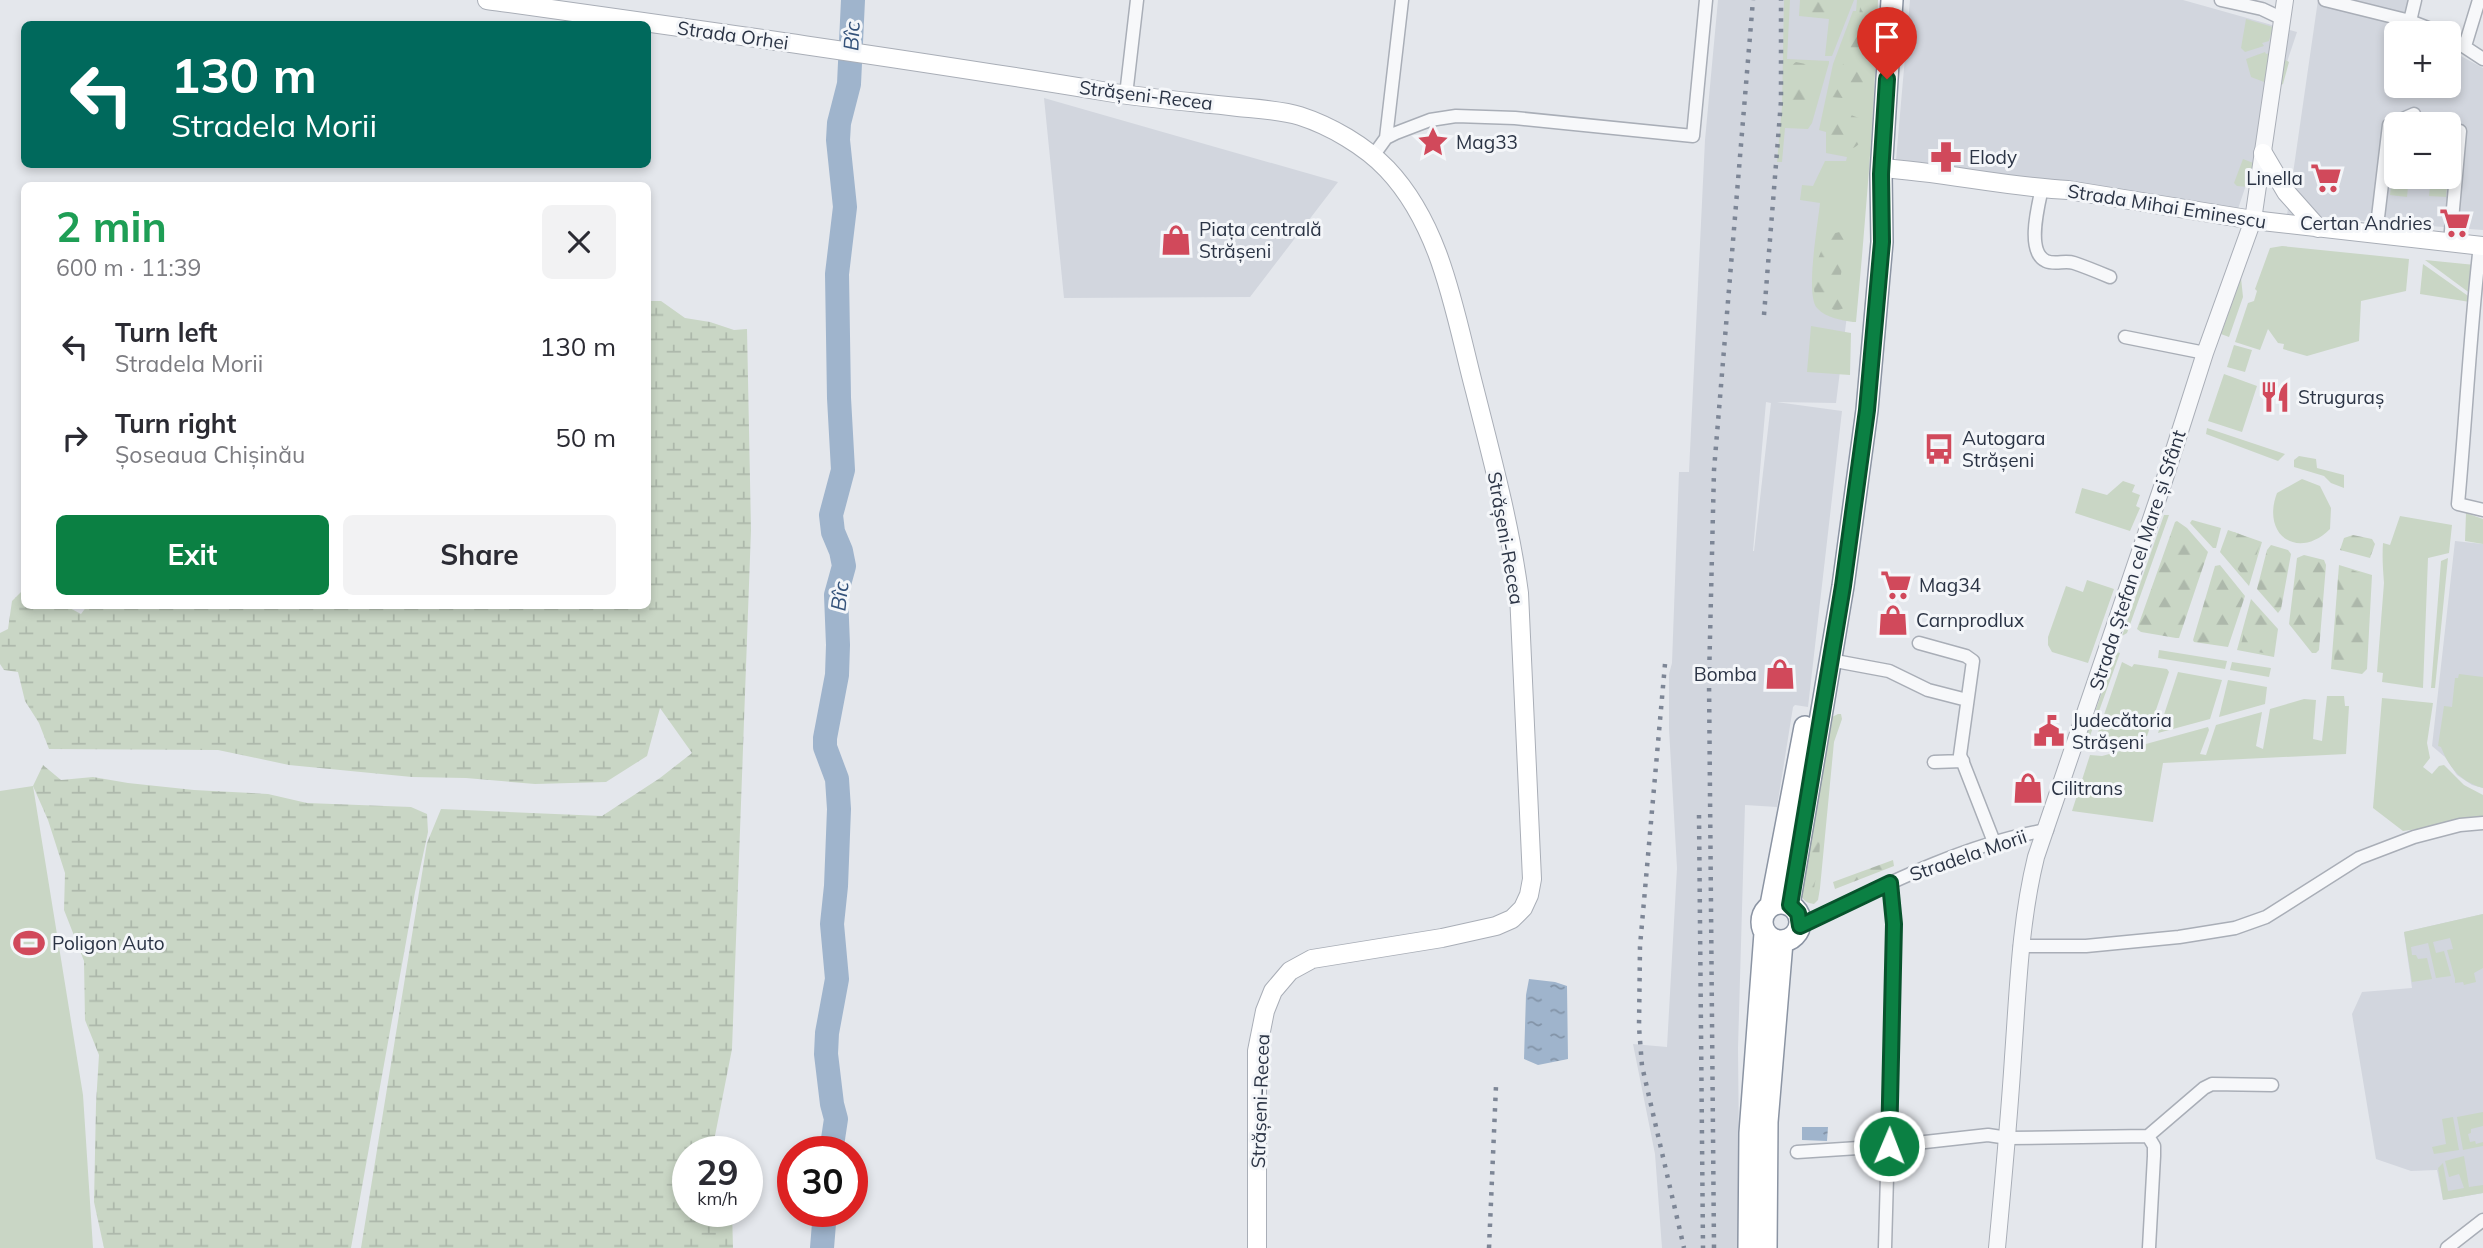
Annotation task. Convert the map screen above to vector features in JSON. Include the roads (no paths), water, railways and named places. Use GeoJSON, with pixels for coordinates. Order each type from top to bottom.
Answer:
{"type":"FeatureCollection","features":[{"type":"Feature","properties":{"kind":"highway"},"geometry":{"type":"LineString","coordinates":[[1781,905],[1843,586],[1867,410],[1882,242],[1881,171],[1892,0]]}},
{"type":"Feature","properties":{"kind":"highway"},"geometry":{"type":"LineString","coordinates":[[1781,905],[1835,568],[1856,412],[1870,246],[1881,171]]}},
{"type":"Feature","properties":{"kind":"highway"},"geometry":{"type":"LineString","coordinates":[[1766,1248],[1767,1122],[1774,937],[1762,921],[1766,909],[1781,905],[1798,913],[1800,926],[1794,937],[1774,937]]}},
{"type":"Feature","properties":{"kind":"highway"},"geometry":{"type":"LineString","coordinates":[[1749,1248],[1750,1133],[1761,984],[1774,937]]}},
{"type":"Feature","properties":{"kind":"main road","name":"Strada Orhei"},"geometry":{"type":"LineString","coordinates":[[487,0],[634,21]]}},
{"type":"Feature","properties":{"kind":"main road","name":"Strada Orhei"},"geometry":{"type":"LineString","coordinates":[[651,23],[896,60]]}},
{"type":"Feature","properties":{"kind":"main road","name":"Strășeni-Recea"},"geometry":{"type":"LineString","coordinates":[[896,60],[956,67],[1126,95],[1301,116],[1333,130],[1373,156],[1388,170],[1420,214],[1439,259],[1482,420],[1513,552],[1519,591],[1532,879],[1523,908],[1504,923],[1442,938],[1312,959],[1290,971],[1273,991],[1265,1011],[1257,1051],[1257,1248]]}},
{"type":"Feature","properties":{"kind":"main road"},"geometry":{"type":"LineString","coordinates":[[2263,153],[2286,192],[2318,228]]}},
{"type":"Feature","properties":{"kind":"main road","name":"Strada Mihai Eminescu"},"geometry":{"type":"LineString","coordinates":[[1881,171],[1925,171],[2068,190],[2253,220],[2481,246]]}},
{"type":"Feature","properties":{"kind":"street"},"geometry":{"type":"LineString","coordinates":[[1126,95],[1137,0]]}},
{"type":"Feature","properties":{"kind":"street"},"geometry":{"type":"LineString","coordinates":[[1373,156],[1386,138],[1402,0]]}},
{"type":"Feature","properties":{"kind":"street"},"geometry":{"type":"LineString","coordinates":[[1386,138],[1430,120],[1469,116],[1693,136],[1706,0]]}},
{"type":"Feature","properties":{"kind":"street"},"geometry":{"type":"LineString","coordinates":[[2221,0],[2262,9],[2283,19]]}},
{"type":"Feature","properties":{"kind":"street","name":"Strada Ștefan cel Mare și Sfânt"},"geometry":{"type":"LineString","coordinates":[[1997,1248],[2008,1138],[2020,946],[2027,893],[2036,857],[2205,353],[2253,220],[2284,0]]}},
{"type":"Feature","properties":{"kind":"street"},"geometry":{"type":"LineString","coordinates":[[2325,0],[2410,21],[2415,0]]}},
{"type":"Feature","properties":{"kind":"street"},"geometry":{"type":"LineString","coordinates":[[2465,46],[2479,0]]}},
{"type":"Feature","properties":{"kind":"street"},"geometry":{"type":"LineString","coordinates":[[2461,44],[2483,59]]}},
{"type":"Feature","properties":{"kind":"street"},"geometry":{"type":"LineString","coordinates":[[2376,234],[2384,167]]}},
{"type":"Feature","properties":{"kind":"street","name":"Strada Mihai Eminescu"},"geometry":{"type":"LineString","coordinates":[[2042,188],[2036,217],[2035,241],[2038,254],[2052,263],[2070,262],[2110,277]]}},
{"type":"Feature","properties":{"kind":"street"},"geometry":{"type":"LineString","coordinates":[[2450,242],[2455,189]]}},
{"type":"Feature","properties":{"kind":"street","name":"Strada Mihai Eminescu"},"geometry":{"type":"LineString","coordinates":[[2481,246],[2473,309],[2458,504],[2483,510]]}},
{"type":"Feature","properties":{"kind":"street"},"geometry":{"type":"LineString","coordinates":[[2125,337],[2205,353]]}},
{"type":"Feature","properties":{"kind":"street"},"geometry":{"type":"LineString","coordinates":[[1919,643],[1966,656],[1973,661],[1960,747],[1994,842]]}},
{"type":"Feature","properties":{"kind":"street"},"geometry":{"type":"LineString","coordinates":[[1830,660],[1889,671],[1928,690],[1967,700]]}},
{"type":"Feature","properties":{"kind":"street"},"geometry":{"type":"LineString","coordinates":[[1934,762],[1963,761]]}},
{"type":"Feature","properties":{"kind":"street"},"geometry":{"type":"LineString","coordinates":[[2020,946],[2086,946],[2179,937],[2235,928],[2266,917],[2359,858],[2414,837],[2460,825],[2483,823]]}},
{"type":"Feature","properties":{"kind":"street","name":"Stradela Morii"},"geometry":{"type":"LineString","coordinates":[[1800,926],[1890,883],[1994,842],[2047,830]]}},
{"type":"Feature","properties":{"kind":"street","name":"Stradela Morii"},"geometry":{"type":"LineString","coordinates":[[1885,1248],[1894,924],[1890,883]]}},
{"type":"Feature","properties":{"kind":"street"},"geometry":{"type":"LineString","coordinates":[[1797,1152],[1889,1146],[1988,1135],[2008,1138],[2148,1136],[2212,1084],[2272,1085]]}},
{"type":"Feature","properties":{"kind":"street"},"geometry":{"type":"LineString","coordinates":[[2148,1136],[2154,1146],[2150,1248]]}},
{"type":"Feature","properties":{"kind":"street"},"geometry":{"type":"LineString","coordinates":[[2448,1248],[2483,1220]]}},
{"type":"Feature","properties":{"kind":"water"},"geometry":{"type":"Polygon","coordinates":[[[1529,979],[1567,986],[1568,1059],[1538,1065],[1524,1059],[1529,979]]]}},
{"type":"Feature","properties":{"kind":"water"},"geometry":{"type":"Polygon","coordinates":[[[1802,1127],[1828,1127],[1827,1141],[1802,1140],[1802,1127]]]}},
{"type":"Feature","properties":{"kind":"waterway","name":"Bîc"},"geometry":{"type":"LineString","coordinates":[[833,1136],[836,1119],[826,1054],[837,979],[832,924],[839,809],[837,779],[825,747],[825,738],[837,675],[836,595],[844,566],[833,532],[831,515],[843,470],[837,274],[845,207],[838,140],[839,123],[849,84],[853,0]]}},
{"type":"Feature","properties":{"kind":"waterway","name":"Bîc"},"geometry":{"type":"LineString","coordinates":[[822,1248],[824,1227]]}},
{"type":"Feature","properties":{"kind":"railway"},"geometry":{"type":"LineString","coordinates":[[1714,1248],[1709,680],[1714,470],[1753,0]]}},
{"type":"Feature","properties":{"kind":"railway"},"geometry":{"type":"LineString","coordinates":[[1764,315],[1781,101],[1781,0]]}},
{"type":"Feature","properties":{"kind":"railway"},"geometry":{"type":"LineString","coordinates":[[1665,664],[1640,946],[1639,1027],[1642,1066],[1684,1248]]}},
{"type":"Feature","properties":{"kind":"railway"},"geometry":{"type":"LineString","coordinates":[[1699,815],[1703,1248]]}},
{"type":"Feature","properties":{"kind":"railway"},"geometry":{"type":"LineString","coordinates":[[1489,1248],[1496,1086]]}},
{"type":"Feature","properties":{"kind":"place","name":"Mag33"},"geometry":{"type":"Point","coordinates":[1433,142]}},
{"type":"Feature","properties":{"kind":"place","name":"Elody"},"geometry":{"type":"Point","coordinates":[1946,157]}},
{"type":"Feature","properties":{"kind":"place","name":"Linella"},"geometry":{"type":"Point","coordinates":[2326,178]}},
{"type":"Feature","properties":{"kind":"place","name":"Certan Andries"},"geometry":{"type":"Point","coordinates":[2455,223]}},
{"type":"Feature","properties":{"kind":"place","name":"Piața centrală Strășeni"},"geometry":{"type":"Point","coordinates":[1176,240]}},
{"type":"Feature","properties":{"kind":"place","name":"Struguraș"},"geometry":{"type":"Point","coordinates":[2275,397]}},
{"type":"Feature","properties":{"kind":"place","name":"Autogara Strășeni"},"geometry":{"type":"Point","coordinates":[1939,449]}},
{"type":"Feature","properties":{"kind":"place","name":"Mag34"},"geometry":{"type":"Point","coordinates":[1896,585]}},
{"type":"Feature","properties":{"kind":"place","name":"Carnprodlux"},"geometry":{"type":"Point","coordinates":[1893,620]}},
{"type":"Feature","properties":{"kind":"place","name":"Bomba"},"geometry":{"type":"Point","coordinates":[1780,674]}},
{"type":"Feature","properties":{"kind":"place","name":"Judecătoria Strășeni"},"geometry":{"type":"Point","coordinates":[2049,731]}},
{"type":"Feature","properties":{"kind":"place","name":"Cilitrans"},"geometry":{"type":"Point","coordinates":[2028,788]}},
{"type":"Feature","properties":{"kind":"place","name":"Poligon Auto"},"geometry":{"type":"Point","coordinates":[29,943]}}]}
